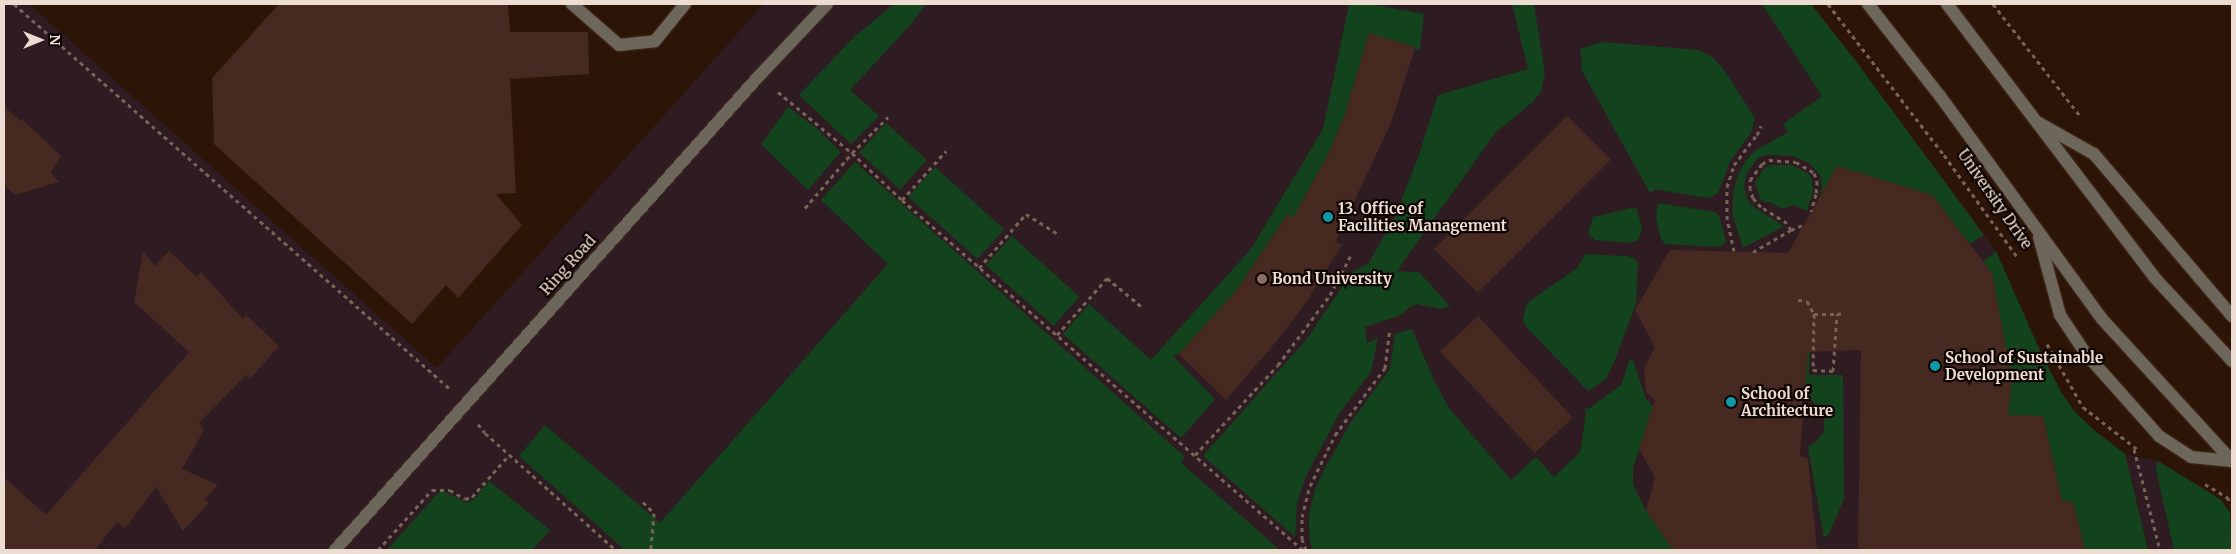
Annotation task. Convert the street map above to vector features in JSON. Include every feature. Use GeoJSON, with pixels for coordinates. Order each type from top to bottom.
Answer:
{"type":"FeatureCollection","features":[{"type":"Feature","properties":{"kind":"street"},"geometry":{"type":"LineString","coordinates":[[572,4],[619,45],[655,41],[685,4]]}},
{"type":"Feature","properties":{"kind":"street","name":"Ring Road"},"geometry":{"type":"LineString","coordinates":[[335,550],[759,76],[828,4]]}},
{"type":"Feature","properties":{"kind":"street","name":"University Drive"},"geometry":{"type":"LineString","coordinates":[[1868,4],[1940,96],[2102,319],[2232,461]]}},
{"type":"Feature","properties":{"kind":"street"},"geometry":{"type":"LineString","coordinates":[[1947,4],[2154,277],[2232,361]]}},
{"type":"Feature","properties":{"kind":"street"},"geometry":{"type":"LineString","coordinates":[[2035,120],[2094,154],[2232,316]]}},
{"type":"Feature","properties":{"kind":"street"},"geometry":{"type":"LineString","coordinates":[[2037,230],[2060,315],[2086,354],[2159,436],[2191,457],[2232,461]]}},
{"type":"Feature","properties":{"kind":"path"},"geometry":{"type":"LineString","coordinates":[[14,4],[449,388],[485,433],[616,550]]}},
{"type":"Feature","properties":{"kind":"path","name":"University Drive"},"geometry":{"type":"LineString","coordinates":[[1828,4],[1944,155],[2021,263]]}},
{"type":"Feature","properties":{"kind":"path"},"geometry":{"type":"LineString","coordinates":[[759,76],[852,153],[979,268],[1304,550]]}},
{"type":"Feature","properties":{"kind":"path"},"geometry":{"type":"LineString","coordinates":[[805,208],[852,153],[888,117]]}},
{"type":"Feature","properties":{"kind":"path"},"geometry":{"type":"LineString","coordinates":[[1734,251],[1727,219],[1727,187],[1734,165],[1756,135],[1760,126]]}},
{"type":"Feature","properties":{"kind":"path"},"geometry":{"type":"LineString","coordinates":[[902,200],[946,151]]}},
{"type":"Feature","properties":{"kind":"path"},"geometry":{"type":"LineString","coordinates":[[1791,230],[1787,223],[1761,207],[1753,198],[1750,180],[1762,164],[1769,160],[1796,162],[1814,173],[1817,181],[1816,194],[1811,211]]}},
{"type":"Feature","properties":{"kind":"path"},"geometry":{"type":"LineString","coordinates":[[979,268],[1026,214],[1056,233]]}},
{"type":"Feature","properties":{"kind":"path"},"geometry":{"type":"LineString","coordinates":[[1753,252],[1803,225]]}},
{"type":"Feature","properties":{"kind":"path"},"geometry":{"type":"LineString","coordinates":[[1194,455],[1278,365],[1330,295],[1351,255]]}},
{"type":"Feature","properties":{"kind":"path"},"geometry":{"type":"LineString","coordinates":[[1057,335],[1107,278],[1141,306]]}},
{"type":"Feature","properties":{"kind":"path"},"geometry":{"type":"LineString","coordinates":[[1798,300],[1807,301],[1814,314],[1813,370],[1833,371],[1837,314]]}},
{"type":"Feature","properties":{"kind":"path"},"geometry":{"type":"LineString","coordinates":[[1814,314],[1844,313]]}},
{"type":"Feature","properties":{"kind":"path"},"geometry":{"type":"LineString","coordinates":[[1304,550],[1302,517],[1310,486],[1336,434],[1385,368],[1390,330]]}},
{"type":"Feature","properties":{"kind":"path"},"geometry":{"type":"LineString","coordinates":[[2045,339],[2084,407],[2134,448],[2143,451]]}},
{"type":"Feature","properties":{"kind":"path"},"geometry":{"type":"LineString","coordinates":[[2134,448],[2160,550]]}},
{"type":"Feature","properties":{"kind":"path"},"geometry":{"type":"LineString","coordinates":[[378,550],[432,490],[450,490],[465,499],[472,497],[509,455]]}},
{"type":"Feature","properties":{"kind":"path"},"geometry":{"type":"LineString","coordinates":[[2202,482],[2227,497],[2232,505]]}},
{"type":"Feature","properties":{"kind":"path"},"geometry":{"type":"LineString","coordinates":[[643,502],[654,513],[651,550]]}},
{"type":"Feature","properties":{"kind":"shaded area","name":"Bond University"},"geometry":{"type":"Polygon","coordinates":[[[4,4],[29,4],[437,368],[764,4],[1811,4],[1855,60],[1996,251],[2041,353],[2061,392],[2075,412],[2095,431],[2125,454],[2158,461],[2214,494],[2230,512],[2232,550],[4,550],[4,4]]]}},
{"type":"Feature","properties":{"kind":"green space"},"geometry":{"type":"Polygon","coordinates":[[[894,4],[926,4],[912,23],[850,90],[879,116],[851,144],[799,95],[854,37],[894,4]]]}},
{"type":"Feature","properties":{"kind":"green space"},"geometry":{"type":"Polygon","coordinates":[[[1349,4],[1370,4],[1424,14],[1420,50],[1369,33],[1345,114],[1329,153],[1301,203],[1305,226],[1287,215],[1236,291],[1179,354],[1173,356],[1215,399],[1181,438],[1063,334],[1089,304],[1151,360],[1251,249],[1323,129],[1349,4]]]}},
{"type":"Feature","properties":{"kind":"green space"},"geometry":{"type":"Polygon","coordinates":[[[1512,4],[1534,4],[1545,73],[1541,92],[1533,102],[1495,133],[1397,271],[1419,272],[1450,306],[1440,309],[1417,304],[1405,310],[1404,314],[1365,327],[1367,343],[1378,338],[1371,372],[1339,414],[1306,476],[1297,503],[1295,537],[1203,456],[1306,340],[1352,272],[1368,264],[1393,221],[1418,158],[1438,95],[1528,69],[1512,4]]]}},
{"type":"Feature","properties":{"kind":"green space"},"geometry":{"type":"Polygon","coordinates":[[[1762,4],[1811,4],[1855,60],[1984,235],[1970,244],[1932,195],[1837,166],[1820,196],[1822,187],[1820,175],[1809,163],[1793,156],[1768,155],[1759,157],[1747,173],[1744,186],[1747,199],[1755,208],[1784,226],[1743,248],[1733,216],[1733,193],[1738,175],[1746,160],[1756,150],[1788,132],[1783,124],[1822,96],[1762,4]]]}},
{"type":"Feature","properties":{"kind":"green space"},"geometry":{"type":"Polygon","coordinates":[[[1602,42],[1699,50],[1711,56],[1722,67],[1755,118],[1751,133],[1731,160],[1718,193],[1709,198],[1660,190],[1654,190],[1650,193],[1582,71],[1580,49],[1602,42]]]}},
{"type":"Feature","properties":{"kind":"green space"},"geometry":{"type":"Polygon","coordinates":[[[788,107],[815,127],[841,152],[808,190],[761,144],[788,107]]]}},
{"type":"Feature","properties":{"kind":"green space"},"geometry":{"type":"Polygon","coordinates":[[[886,123],[927,160],[900,190],[859,153],[886,123]]]}},
{"type":"Feature","properties":{"kind":"green space"},"geometry":{"type":"Polygon","coordinates":[[[855,162],[1185,457],[1181,463],[1280,550],[625,550],[519,456],[545,425],[660,523],[888,264],[821,200],[855,162]]]}},
{"type":"Feature","properties":{"kind":"green space"},"geometry":{"type":"Polygon","coordinates":[[[1770,165],[1791,165],[1809,174],[1812,180],[1813,192],[1807,211],[1793,205],[1782,209],[1760,199],[1755,182],[1765,168],[1770,165]]]}},
{"type":"Feature","properties":{"kind":"green space"},"geometry":{"type":"Polygon","coordinates":[[[935,167],[1004,229],[977,259],[908,197],[935,167]]]}},
{"type":"Feature","properties":{"kind":"green space"},"geometry":{"type":"Polygon","coordinates":[[[1658,203],[1715,212],[1719,216],[1726,241],[1723,245],[1717,247],[1665,244],[1661,239],[1656,218],[1658,203]]]}},
{"type":"Feature","properties":{"kind":"green space"},"geometry":{"type":"Polygon","coordinates":[[[1636,207],[1642,227],[1637,241],[1630,243],[1595,240],[1588,234],[1593,217],[1636,207]]]}},
{"type":"Feature","properties":{"kind":"green space"},"geometry":{"type":"Polygon","coordinates":[[[1012,236],[1080,297],[1054,326],[986,265],[1012,236]]]}},
{"type":"Feature","properties":{"kind":"green space"},"geometry":{"type":"Polygon","coordinates":[[[1996,251],[2041,353],[2061,392],[2075,412],[2095,431],[2125,454],[2148,550],[2085,550],[2073,503],[2062,501],[2043,416],[2008,415],[2012,380],[1983,261],[1996,251]]]}},
{"type":"Feature","properties":{"kind":"green space"},"geometry":{"type":"Polygon","coordinates":[[[1586,254],[1627,256],[1634,258],[1638,263],[1636,304],[1614,362],[1606,379],[1588,391],[1532,333],[1524,324],[1523,318],[1527,303],[1577,268],[1586,254]]]}},
{"type":"Feature","properties":{"kind":"green space"},"geometry":{"type":"Polygon","coordinates":[[[1806,305],[1810,339],[1809,375],[1843,375],[1844,499],[1829,534],[1824,538],[1808,447],[1815,443],[1824,432],[1824,418],[1818,406],[1811,400],[1804,399],[1806,305]]]}},
{"type":"Feature","properties":{"kind":"green space"},"geometry":{"type":"Polygon","coordinates":[[[1412,329],[1434,380],[1449,408],[1511,480],[1536,457],[1554,477],[1580,452],[1586,413],[1584,408],[1588,409],[1621,385],[1630,359],[1633,360],[1646,399],[1653,406],[1633,468],[1633,484],[1646,511],[1671,540],[1672,550],[1312,550],[1309,533],[1309,514],[1315,490],[1326,466],[1351,422],[1390,369],[1395,334],[1412,329]]]}},
{"type":"Feature","properties":{"kind":"green space"},"geometry":{"type":"Polygon","coordinates":[[[2158,461],[2221,500],[2230,512],[2232,550],[2174,550],[2156,470],[2158,461]]]}},
{"type":"Feature","properties":{"kind":"green space"},"geometry":{"type":"Polygon","coordinates":[[[489,481],[550,530],[532,550],[387,550],[439,492],[445,492],[467,503],[473,500],[489,481]]]}},
{"type":"Feature","properties":{"kind":"building"},"geometry":{"type":"Polygon","coordinates":[[[279,4],[508,4],[510,32],[588,32],[589,74],[510,79],[516,193],[496,194],[522,225],[458,298],[446,285],[412,324],[214,144],[212,78],[279,4]]]}},
{"type":"Feature","properties":{"kind":"building","name":"13. Office of Facilities Management"},"geometry":{"type":"Polygon","coordinates":[[[1369,33],[1415,47],[1391,123],[1335,242],[1342,245],[1307,301],[1276,342],[1226,400],[1179,354],[1236,291],[1288,214],[1293,218],[1329,153],[1345,114],[1369,33]]]}},
{"type":"Feature","properties":{"kind":"building"},"geometry":{"type":"Polygon","coordinates":[[[4,106],[20,121],[22,119],[61,156],[51,173],[59,182],[15,195],[4,185],[4,106]]]}},
{"type":"Feature","properties":{"kind":"building"},"geometry":{"type":"Polygon","coordinates":[[[1567,116],[1611,160],[1478,293],[1434,249],[1567,116]]]}},
{"type":"Feature","properties":{"kind":"building"},"geometry":{"type":"Polygon","coordinates":[[[1837,166],[1932,195],[1992,273],[2012,380],[2008,415],[2043,416],[2062,501],[2073,502],[2085,550],[1858,550],[1861,350],[1808,352],[1800,456],[1808,459],[1817,550],[1673,550],[1646,511],[1655,477],[1639,449],[1655,400],[1646,392],[1644,368],[1655,347],[1635,310],[1670,250],[1788,253],[1837,166]]]}},
{"type":"Feature","properties":{"kind":"building"},"geometry":{"type":"Polygon","coordinates":[[[169,251],[197,277],[201,272],[243,319],[246,315],[279,346],[251,378],[246,375],[199,423],[204,430],[182,469],[218,485],[205,499],[209,503],[183,531],[156,487],[125,529],[117,522],[95,550],[4,550],[4,477],[46,515],[189,352],[134,302],[143,252],[155,266],[169,251]]]}},
{"type":"Feature","properties":{"kind":"building"},"geometry":{"type":"Polygon","coordinates":[[[1478,316],[1573,418],[1535,453],[1440,351],[1478,316]]]}},
{"type":"Feature","properties":{"kind":"place","name":"13. Office of Facilities Management"},"geometry":{"type":"Point","coordinates":[1328,217]}},
{"type":"Feature","properties":{"kind":"place","name":"Bond University"},"geometry":{"type":"Point","coordinates":[1262,279]}},
{"type":"Feature","properties":{"kind":"place","name":"School of Sustainable Development"},"geometry":{"type":"Point","coordinates":[1935,366]}},
{"type":"Feature","properties":{"kind":"place","name":"School of Architecture"},"geometry":{"type":"Point","coordinates":[1731,402]}}]}
